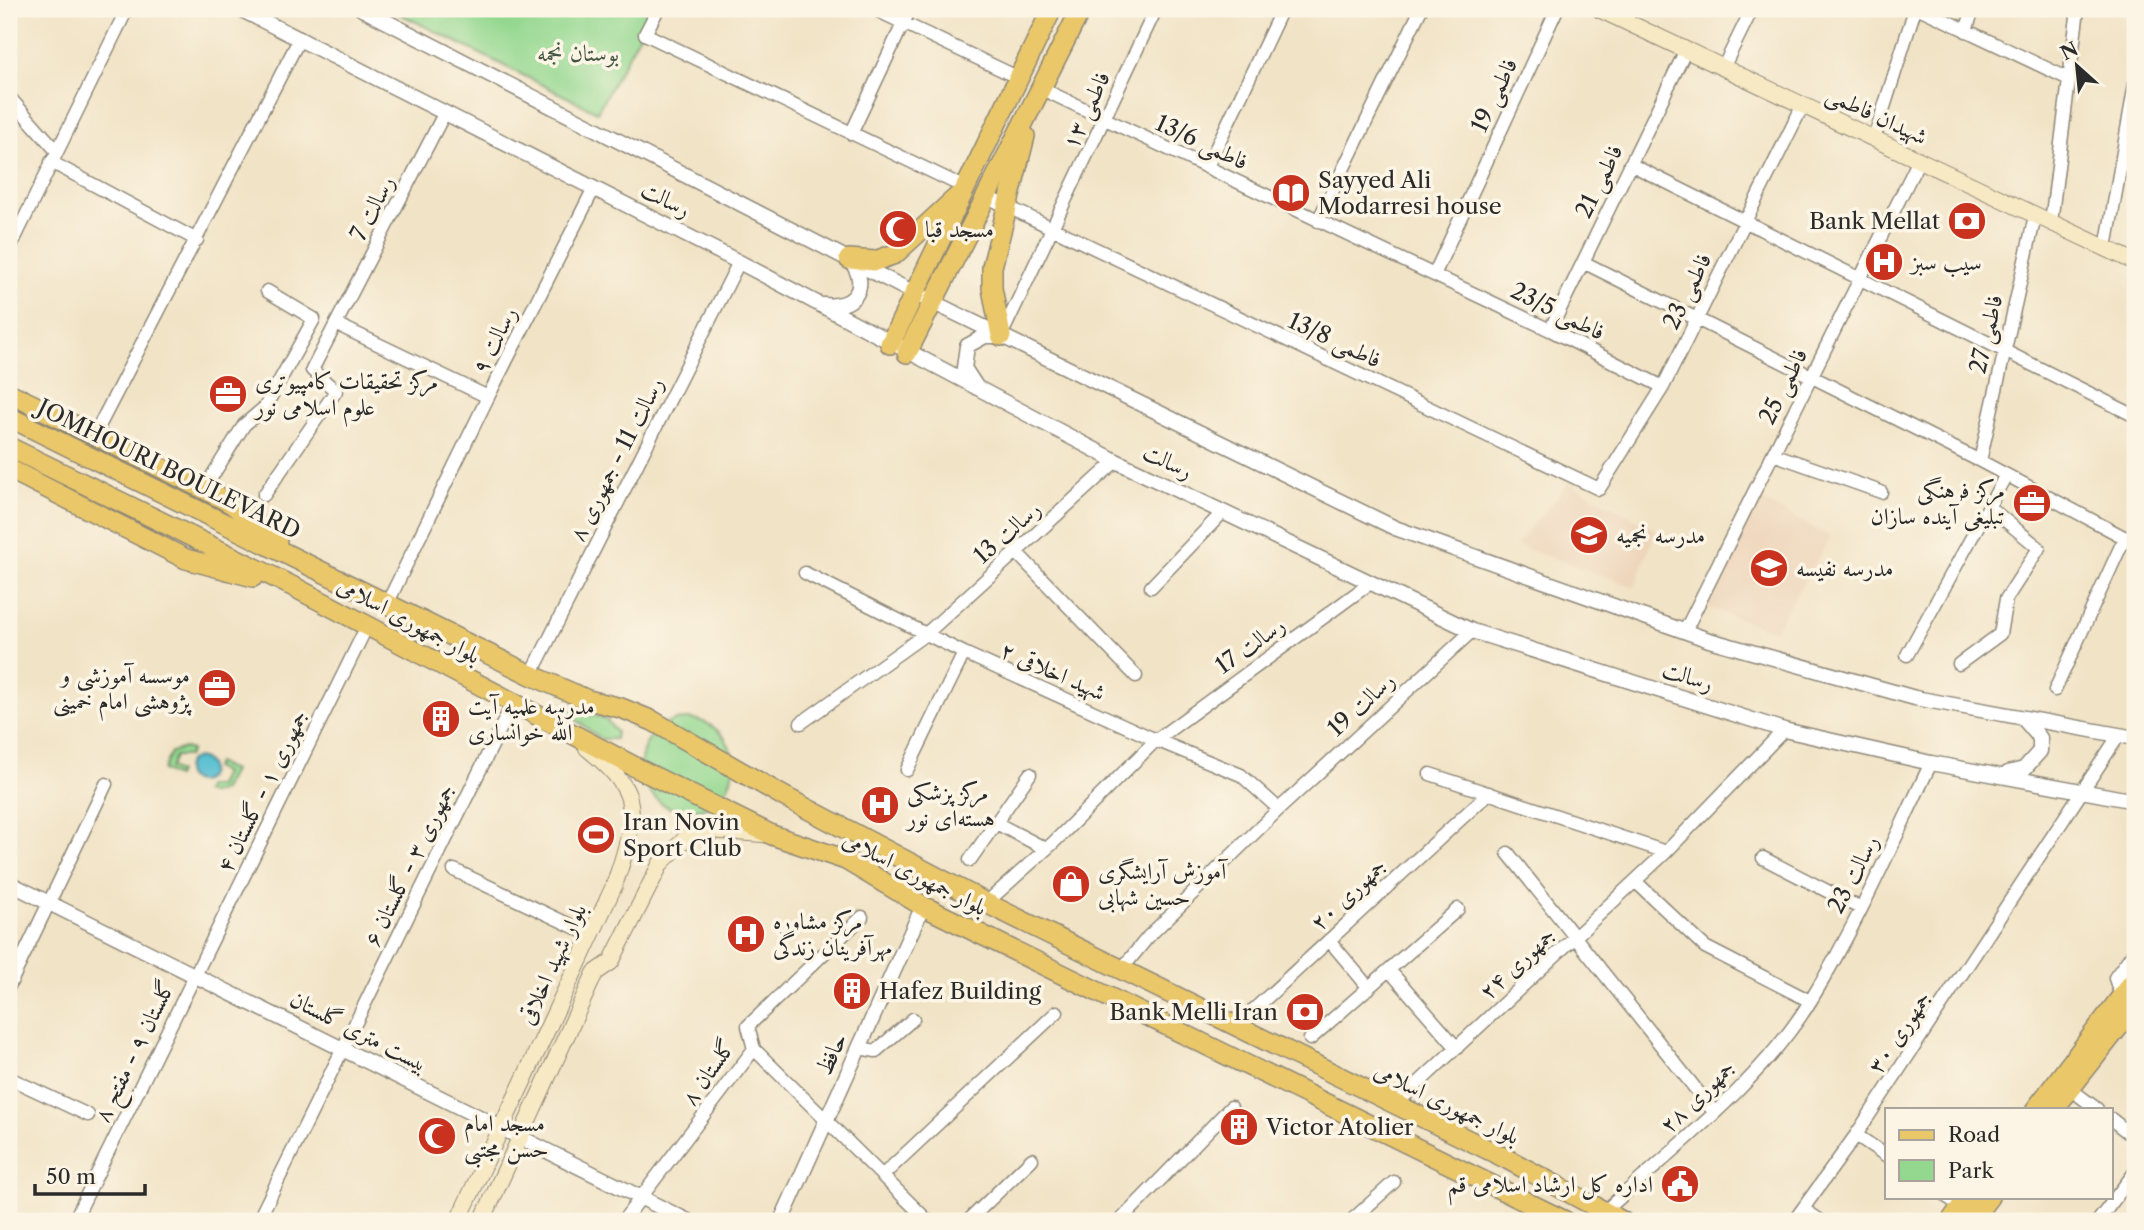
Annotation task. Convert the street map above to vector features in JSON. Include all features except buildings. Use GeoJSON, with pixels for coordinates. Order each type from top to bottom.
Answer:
{"type":"FeatureCollection","features":[{"type":"Feature","properties":{"kind":"main road"},"geometry":{"type":"LineString","coordinates":[[924,298],[967,188],[1052,9]]}},
{"type":"Feature","properties":{"kind":"main road"},"geometry":{"type":"LineString","coordinates":[[899,348],[924,298],[985,196],[1081,9]]}},
{"type":"Feature","properties":{"kind":"main road","name":"شهیدان فاطمی"},"geometry":{"type":"LineString","coordinates":[[1598,9],[2135,262]]}},
{"type":"Feature","properties":{"kind":"main road"},"geometry":{"type":"LineString","coordinates":[[1001,336],[992,288],[992,267],[1038,94]]}},
{"type":"Feature","properties":{"kind":"main road"},"geometry":{"type":"LineString","coordinates":[[849,258],[875,261],[895,254],[967,188]]}},
{"type":"Feature","properties":{"kind":"main road","name":"JOMHOURI BOULEVARD"},"geometry":{"type":"LineString","coordinates":[[9,393],[232,504],[308,564]]}},
{"type":"Feature","properties":{"kind":"main road","name":"JOMHOURI BOULEVARD"},"geometry":{"type":"LineString","coordinates":[[9,417],[531,675],[580,697],[653,721],[785,797],[986,904]]}},
{"type":"Feature","properties":{"kind":"main road","name":"بلوار جمهوری اسلامی"},"geometry":{"type":"LineString","coordinates":[[9,447],[296,589],[772,835],[846,860],[923,906],[1565,1221]]}},
{"type":"Feature","properties":{"kind":"main road"},"geometry":{"type":"LineString","coordinates":[[9,469],[186,559],[296,589]]}},
{"type":"Feature","properties":{"kind":"main road","name":"بلوار شهید اخلاقی"},"geometry":{"type":"LineString","coordinates":[[458,1221],[592,935],[625,854],[629,798],[607,765],[572,734]]}},
{"type":"Feature","properties":{"kind":"main road","name":"بلوار شهید اخلاقی"},"geometry":{"type":"LineString","coordinates":[[482,1221],[596,973],[611,962],[661,863],[695,830],[726,829],[772,835]]}},
{"type":"Feature","properties":{"kind":"main road","name":"بلوار جمهوری اسلامی"},"geometry":{"type":"LineString","coordinates":[[986,904],[1396,1104],[1622,1221]]}},
{"type":"Feature","properties":{"kind":"main road"},"geometry":{"type":"LineString","coordinates":[[2055,1108],[2132,1007],[2135,979]]}},
{"type":"Feature","properties":{"kind":"main road"},"geometry":{"type":"LineString","coordinates":[[2037,1108],[2132,1007]]}},
{"type":"Feature","properties":{"kind":"main road"},"geometry":{"type":"LineString","coordinates":[[1960,1209],[1987,1198]]}},
{"type":"Feature","properties":{"kind":"street"},"geometry":{"type":"LineString","coordinates":[[9,250],[127,9]]}},
{"type":"Feature","properties":{"kind":"street","name":"رسالت"},"geometry":{"type":"LineString","coordinates":[[240,9],[739,262],[1115,461],[1472,631],[1784,730],[1931,763],[2135,801]]}},
{"type":"Feature","properties":{"kind":"street","name":"رسالت"},"geometry":{"type":"LineString","coordinates":[[362,9],[924,298],[1395,528],[1685,632],[1915,698],[2135,738]]}},
{"type":"Feature","properties":{"kind":"street"},"geometry":{"type":"LineString","coordinates":[[658,9],[645,34],[967,188]]}},
{"type":"Feature","properties":{"kind":"street"},"geometry":{"type":"LineString","coordinates":[[874,9],[1019,78]]}},
{"type":"Feature","properties":{"kind":"street"},"geometry":{"type":"LineString","coordinates":[[851,134],[910,9]]}},
{"type":"Feature","properties":{"kind":"street","name":"فاطمی ۱۳"},"geometry":{"type":"LineString","coordinates":[[1001,336],[1156,9]]}},
{"type":"Feature","properties":{"kind":"street"},"geometry":{"type":"LineString","coordinates":[[1207,167],[1282,9]]}},
{"type":"Feature","properties":{"kind":"street"},"geometry":{"type":"LineString","coordinates":[[1318,220],[1421,9]]}},
{"type":"Feature","properties":{"kind":"street","name":"فاطمی 19"},"geometry":{"type":"LineString","coordinates":[[1434,275],[1557,9]]}},
{"type":"Feature","properties":{"kind":"street"},"geometry":{"type":"LineString","coordinates":[[1723,68],[1752,9]]}},
{"type":"Feature","properties":{"kind":"street"},"geometry":{"type":"LineString","coordinates":[[1874,139],[1915,9]]}},
{"type":"Feature","properties":{"kind":"street"},"geometry":{"type":"LineString","coordinates":[[1921,9],[2069,79]]}},
{"type":"Feature","properties":{"kind":"street"},"geometry":{"type":"LineString","coordinates":[[1966,31],[1973,9]]}},
{"type":"Feature","properties":{"kind":"street","name":"فاطمی 27"},"geometry":{"type":"LineString","coordinates":[[1980,461],[2004,348],[2043,219],[2069,79],[2078,9]]}},
{"type":"Feature","properties":{"kind":"street"},"geometry":{"type":"LineString","coordinates":[[95,434],[300,38]]}},
{"type":"Feature","properties":{"kind":"street","name":"فاطمی 21"},"geometry":{"type":"LineString","coordinates":[[1550,330],[1686,50]]}},
{"type":"Feature","properties":{"kind":"street"},"geometry":{"type":"LineString","coordinates":[[2106,248],[2135,84]]}},
{"type":"Feature","properties":{"kind":"street","name":"فاطمی 13/6"},"geometry":{"type":"LineString","coordinates":[[1038,94],[1104,119],[1434,275]]}},
{"type":"Feature","properties":{"kind":"street"},"geometry":{"type":"LineString","coordinates":[[9,97],[53,156],[197,240]]}},
{"type":"Feature","properties":{"kind":"street","name":"فاطمی 23"},"geometry":{"type":"LineString","coordinates":[[1599,489],[1663,387],[1803,105]]}},
{"type":"Feature","properties":{"kind":"street","name":"رسالت 7"},"geometry":{"type":"LineString","coordinates":[[264,495],[336,391],[312,370],[445,112]]}},
{"type":"Feature","properties":{"kind":"street","name":"فاطمی 25"},"geometry":{"type":"LineString","coordinates":[[1685,632],[1919,160]]}},
{"type":"Feature","properties":{"kind":"street"},"geometry":{"type":"LineString","coordinates":[[1630,164],[2004,348],[2131,414]]}},
{"type":"Feature","properties":{"kind":"street","name":"رسالت ۹"},"geometry":{"type":"LineString","coordinates":[[336,324],[488,397],[594,188]]}},
{"type":"Feature","properties":{"kind":"street","name":"فاطمی 13/8"},"geometry":{"type":"LineString","coordinates":[[985,196],[1599,489]]}},
{"type":"Feature","properties":{"kind":"street"},"geometry":{"type":"LineString","coordinates":[[820,305],[837,307],[854,297],[860,279],[849,258]]}},
{"type":"Feature","properties":{"kind":"street","name":"رسالت 11 - جمهوری ۸"},"geometry":{"type":"LineString","coordinates":[[531,675],[739,262]]}},
{"type":"Feature","properties":{"kind":"street"},"geometry":{"type":"LineString","coordinates":[[1583,262],[1980,461],[2130,540],[2055,690]]}},
{"type":"Feature","properties":{"kind":"street","name":"فاطمی 23/5"},"geometry":{"type":"LineString","coordinates":[[1434,275],[1663,387]]}},
{"type":"Feature","properties":{"kind":"street"},"geometry":{"type":"LineString","coordinates":[[204,489],[244,425],[265,407],[314,319],[267,291]]}},
{"type":"Feature","properties":{"kind":"street"},"geometry":{"type":"LineString","coordinates":[[977,388],[964,368],[967,346],[985,336],[1001,336]]}},
{"type":"Feature","properties":{"kind":"street"},"geometry":{"type":"LineString","coordinates":[[387,604],[488,397]]}},
{"type":"Feature","properties":{"kind":"street"},"geometry":{"type":"LineString","coordinates":[[1773,454],[1881,492]]}},
{"type":"Feature","properties":{"kind":"street","name":"رسالت 13"},"geometry":{"type":"LineString","coordinates":[[800,723],[927,633],[1115,461]]}},
{"type":"Feature","properties":{"kind":"street"},"geometry":{"type":"LineString","coordinates":[[1907,654],[2006,475]]}},
{"type":"Feature","properties":{"kind":"street"},"geometry":{"type":"LineString","coordinates":[[1959,663],[2000,634],[2006,599],[2039,548],[1989,507]]}},
{"type":"Feature","properties":{"kind":"street"},"geometry":{"type":"LineString","coordinates":[[1151,587],[1222,513]]}},
{"type":"Feature","properties":{"kind":"street"},"geometry":{"type":"LineString","coordinates":[[1016,552],[1136,677]]}},
{"type":"Feature","properties":{"kind":"street","name":"شهید اخلاقی ۲"},"geometry":{"type":"LineString","coordinates":[[805,573],[964,653],[1156,740],[1241,775],[1279,808]]}},
{"type":"Feature","properties":{"kind":"street","name":"رسالت 17"},"geometry":{"type":"LineString","coordinates":[[986,904],[1156,740],[1369,584]]}},
{"type":"Feature","properties":{"kind":"street","name":"جمهوری ۱ - گلستان ۴"},"geometry":{"type":"LineString","coordinates":[[194,974],[367,626]]}},
{"type":"Feature","properties":{"kind":"street","name":"رسالت 19"},"geometry":{"type":"LineString","coordinates":[[1121,970],[1148,937],[1279,808],[1472,631]]}},
{"type":"Feature","properties":{"kind":"street"},"geometry":{"type":"LineString","coordinates":[[907,770],[964,653]]}},
{"type":"Feature","properties":{"kind":"street","name":"جمهوری ۳ - گلستان ۶"},"geometry":{"type":"LineString","coordinates":[[258,1221],[513,703]]}},
{"type":"Feature","properties":{"kind":"street"},"geometry":{"type":"LineString","coordinates":[[2000,775],[2024,769],[2040,751],[2040,738],[2021,717]]}},
{"type":"Feature","properties":{"kind":"street","name":"جمهوری ۲۴"},"geometry":{"type":"LineString","coordinates":[[1396,1104],[1666,852],[1784,730]]}},
{"type":"Feature","properties":{"kind":"street","name":"جمهوری ۳۰"},"geometry":{"type":"LineString","coordinates":[[1794,1221],[1856,1135],[2012,899],[2081,789],[2119,736]]}},
{"type":"Feature","properties":{"kind":"street","name":"رسالت 23"},"geometry":{"type":"LineString","coordinates":[[1810,1002],[1860,908],[1931,763]]}},
{"type":"Feature","properties":{"kind":"street"},"geometry":{"type":"LineString","coordinates":[[970,860],[1030,774]]}},
{"type":"Feature","properties":{"kind":"street"},"geometry":{"type":"LineString","coordinates":[[1430,774],[1666,852]]}},
{"type":"Feature","properties":{"kind":"street"},"geometry":{"type":"LineString","coordinates":[[9,986],[106,784]]}},
{"type":"Feature","properties":{"kind":"street","name":"جمهوری ۲۰"},"geometry":{"type":"LineString","coordinates":[[1236,1026],[1489,793]]}},
{"type":"Feature","properties":{"kind":"street"},"geometry":{"type":"LineString","coordinates":[[996,823],[1046,849]]}},
{"type":"Feature","properties":{"kind":"street"},"geometry":{"type":"LineString","coordinates":[[1508,853],[1714,1112]]}},
{"type":"Feature","properties":{"kind":"street"},"geometry":{"type":"LineString","coordinates":[[1763,858],[1860,908]]}},
{"type":"Feature","properties":{"kind":"street"},"geometry":{"type":"LineString","coordinates":[[454,870],[592,935]]}},
{"type":"Feature","properties":{"kind":"street"},"geometry":{"type":"LineString","coordinates":[[1635,881],[1705,947],[1810,1002]]}},
{"type":"Feature","properties":{"kind":"street","name":"بیست متری گلستان"},"geometry":{"type":"LineString","coordinates":[[9,883],[688,1221]]}},
{"type":"Feature","properties":{"kind":"street","name":"حافظ"},"geometry":{"type":"LineString","coordinates":[[781,1221],[923,906]]}},
{"type":"Feature","properties":{"kind":"street"},"geometry":{"type":"LineString","coordinates":[[1310,1039],[1458,909]]}},
{"type":"Feature","properties":{"kind":"street","name":"گلستان ۸"},"geometry":{"type":"LineString","coordinates":[[623,1221],[754,1049],[748,1026],[862,917]]}},
{"type":"Feature","properties":{"kind":"street"},"geometry":{"type":"LineString","coordinates":[[1329,940],[1369,988]]}},
{"type":"Feature","properties":{"kind":"street"},"geometry":{"type":"LineString","coordinates":[[2132,1007],[2116,978],[2135,952]]}},
{"type":"Feature","properties":{"kind":"street"},"geometry":{"type":"LineString","coordinates":[[1390,970],[1457,1048]]}},
{"type":"Feature","properties":{"kind":"street","name":"گلستان ۹ - مفتح ۸"},"geometry":{"type":"LineString","coordinates":[[74,1221],[194,974]]}},
{"type":"Feature","properties":{"kind":"street","name":"جمهوری ۲۸"},"geometry":{"type":"LineString","coordinates":[[1604,1212],[1714,1112],[1765,1059],[1810,1002]]}},
{"type":"Feature","properties":{"kind":"street"},"geometry":{"type":"LineString","coordinates":[[883,1175],[1056,1012]]}},
{"type":"Feature","properties":{"kind":"street"},"geometry":{"type":"LineString","coordinates":[[859,1048],[876,1051],[913,1018]]}},
{"type":"Feature","properties":{"kind":"street"},"geometry":{"type":"LineString","coordinates":[[754,1049],[928,1221]]}},
{"type":"Feature","properties":{"kind":"street"},"geometry":{"type":"LineString","coordinates":[[9,1078],[88,1115]]}},
{"type":"Feature","properties":{"kind":"street"},"geometry":{"type":"LineString","coordinates":[[2069,1088],[2096,1108]]}},
{"type":"Feature","properties":{"kind":"street"},"geometry":{"type":"LineString","coordinates":[[1120,1221],[1231,1107]]}},
{"type":"Feature","properties":{"kind":"street"},"geometry":{"type":"LineString","coordinates":[[2112,1120],[2135,1138]]}},
{"type":"Feature","properties":{"kind":"street"},"geometry":{"type":"LineString","coordinates":[[1856,1135],[1885,1155]]}},
{"type":"Feature","properties":{"kind":"street"},"geometry":{"type":"LineString","coordinates":[[968,1221],[1032,1159]]}},
{"type":"Feature","properties":{"kind":"street"},"geometry":{"type":"LineString","coordinates":[[2098,1221],[2135,1172]]}},
{"type":"Feature","properties":{"kind":"street"},"geometry":{"type":"LineString","coordinates":[[1351,1221],[1394,1182]]}},
{"type":"Feature","properties":{"kind":"street"},"geometry":{"type":"LineString","coordinates":[[1803,1209],[1821,1221]]}},
{"type":"Feature","properties":{"kind":"shaded area","name":"مدرسه نجمیه"},"geometry":{"type":"Polygon","coordinates":[[[1569,483],[1656,530],[1635,587],[1516,545],[1569,483]]]}},
{"type":"Feature","properties":{"kind":"shaded area","name":"مدرسه نفیسه"},"geometry":{"type":"Polygon","coordinates":[[[1759,499],[1831,537],[1774,631],[1707,607],[1759,499]]]}},
{"type":"Feature","properties":{"kind":"green space","name":"بوستان نجمه"},"geometry":{"type":"Polygon","coordinates":[[[390,9],[654,9],[597,112],[390,9]]]}},
{"type":"Feature","properties":{"kind":"green space"},"geometry":{"type":"Polygon","coordinates":[[[563,705],[606,719],[616,732],[615,739],[601,739],[562,709],[563,705]]]}},
{"type":"Feature","properties":{"kind":"green space"},"geometry":{"type":"Polygon","coordinates":[[[678,719],[696,719],[713,726],[726,739],[733,756],[733,774],[726,791],[713,804],[696,811],[678,811],[661,804],[648,791],[641,774],[641,756],[648,739],[661,726],[678,719]]]}},
{"type":"Feature","properties":{"kind":"green space"},"geometry":{"type":"Polygon","coordinates":[[[185,748],[191,750],[188,756],[175,756],[170,768],[178,772],[176,777],[163,770],[171,752],[185,748]]]}},
{"type":"Feature","properties":{"kind":"green space"},"geometry":{"type":"Polygon","coordinates":[[[217,763],[233,771],[223,790],[211,794],[204,792],[207,786],[218,786],[224,773],[214,768],[217,763]]]}},
{"type":"Feature","properties":{"kind":"water"},"geometry":{"type":"Polygon","coordinates":[[[198,758],[206,762],[210,770],[206,778],[198,782],[190,778],[186,770],[190,762],[198,758]]]}},
{"type":"Feature","properties":{"kind":"place","name":"Sayyed Ali Modarresi house"},"geometry":{"type":"Point","coordinates":[1291,193]}},
{"type":"Feature","properties":{"kind":"place","name":"Bank Mellat"},"geometry":{"type":"Point","coordinates":[1967,221]}},
{"type":"Feature","properties":{"kind":"place","name":"مسجد قبا"},"geometry":{"type":"Point","coordinates":[898,229]}},
{"type":"Feature","properties":{"kind":"place","name":"سیب سبز"},"geometry":{"type":"Point","coordinates":[1884,262]}},
{"type":"Feature","properties":{"kind":"place","name":"مرکز تحقیقات کامپیوتری علوم اسلامی نور"},"geometry":{"type":"Point","coordinates":[228,394]}},
{"type":"Feature","properties":{"kind":"place","name":"مرکز فرهنگی تبلیغی آینده سازان"},"geometry":{"type":"Point","coordinates":[2032,503]}},
{"type":"Feature","properties":{"kind":"place","name":"مدرسه نجمیه"},"geometry":{"type":"Point","coordinates":[1589,535]}},
{"type":"Feature","properties":{"kind":"place","name":"مدرسه نفیسه"},"geometry":{"type":"Point","coordinates":[1769,568]}},
{"type":"Feature","properties":{"kind":"place","name":"موسسه آموزشی و پژوهشی امام خمینی"},"geometry":{"type":"Point","coordinates":[217,688]}},
{"type":"Feature","properties":{"kind":"place","name":"مدرسه علمیه آیت الله خوانساری"},"geometry":{"type":"Point","coordinates":[441,719]}},
{"type":"Feature","properties":{"kind":"place","name":"مرکز پزشکی هسته‌ای نور"},"geometry":{"type":"Point","coordinates":[880,805]}},
{"type":"Feature","properties":{"kind":"place","name":"Iran Novin Sport Club"},"geometry":{"type":"Point","coordinates":[596,835]}},
{"type":"Feature","properties":{"kind":"place","name":"آموزش آرایشگری حسین شهابی"},"geometry":{"type":"Point","coordinates":[1071,884]}},
{"type":"Feature","properties":{"kind":"place","name":"مرکز مشاوره مهرآفرینان زندگی"},"geometry":{"type":"Point","coordinates":[746,934]}},
{"type":"Feature","properties":{"kind":"place","name":"Hafez Building"},"geometry":{"type":"Point","coordinates":[852,991]}},
{"type":"Feature","properties":{"kind":"place","name":"Bank Melli Iran"},"geometry":{"type":"Point","coordinates":[1305,1012]}},
{"type":"Feature","properties":{"kind":"place","name":"Victor Atolier"},"geometry":{"type":"Point","coordinates":[1239,1127]}},
{"type":"Feature","properties":{"kind":"place","name":"مسجد امام حسن مجتبی"},"geometry":{"type":"Point","coordinates":[437,1136]}},
{"type":"Feature","properties":{"kind":"place","name":"اداره کل ارشاد اسلامی قم"},"geometry":{"type":"Point","coordinates":[1680,1184]}}]}
